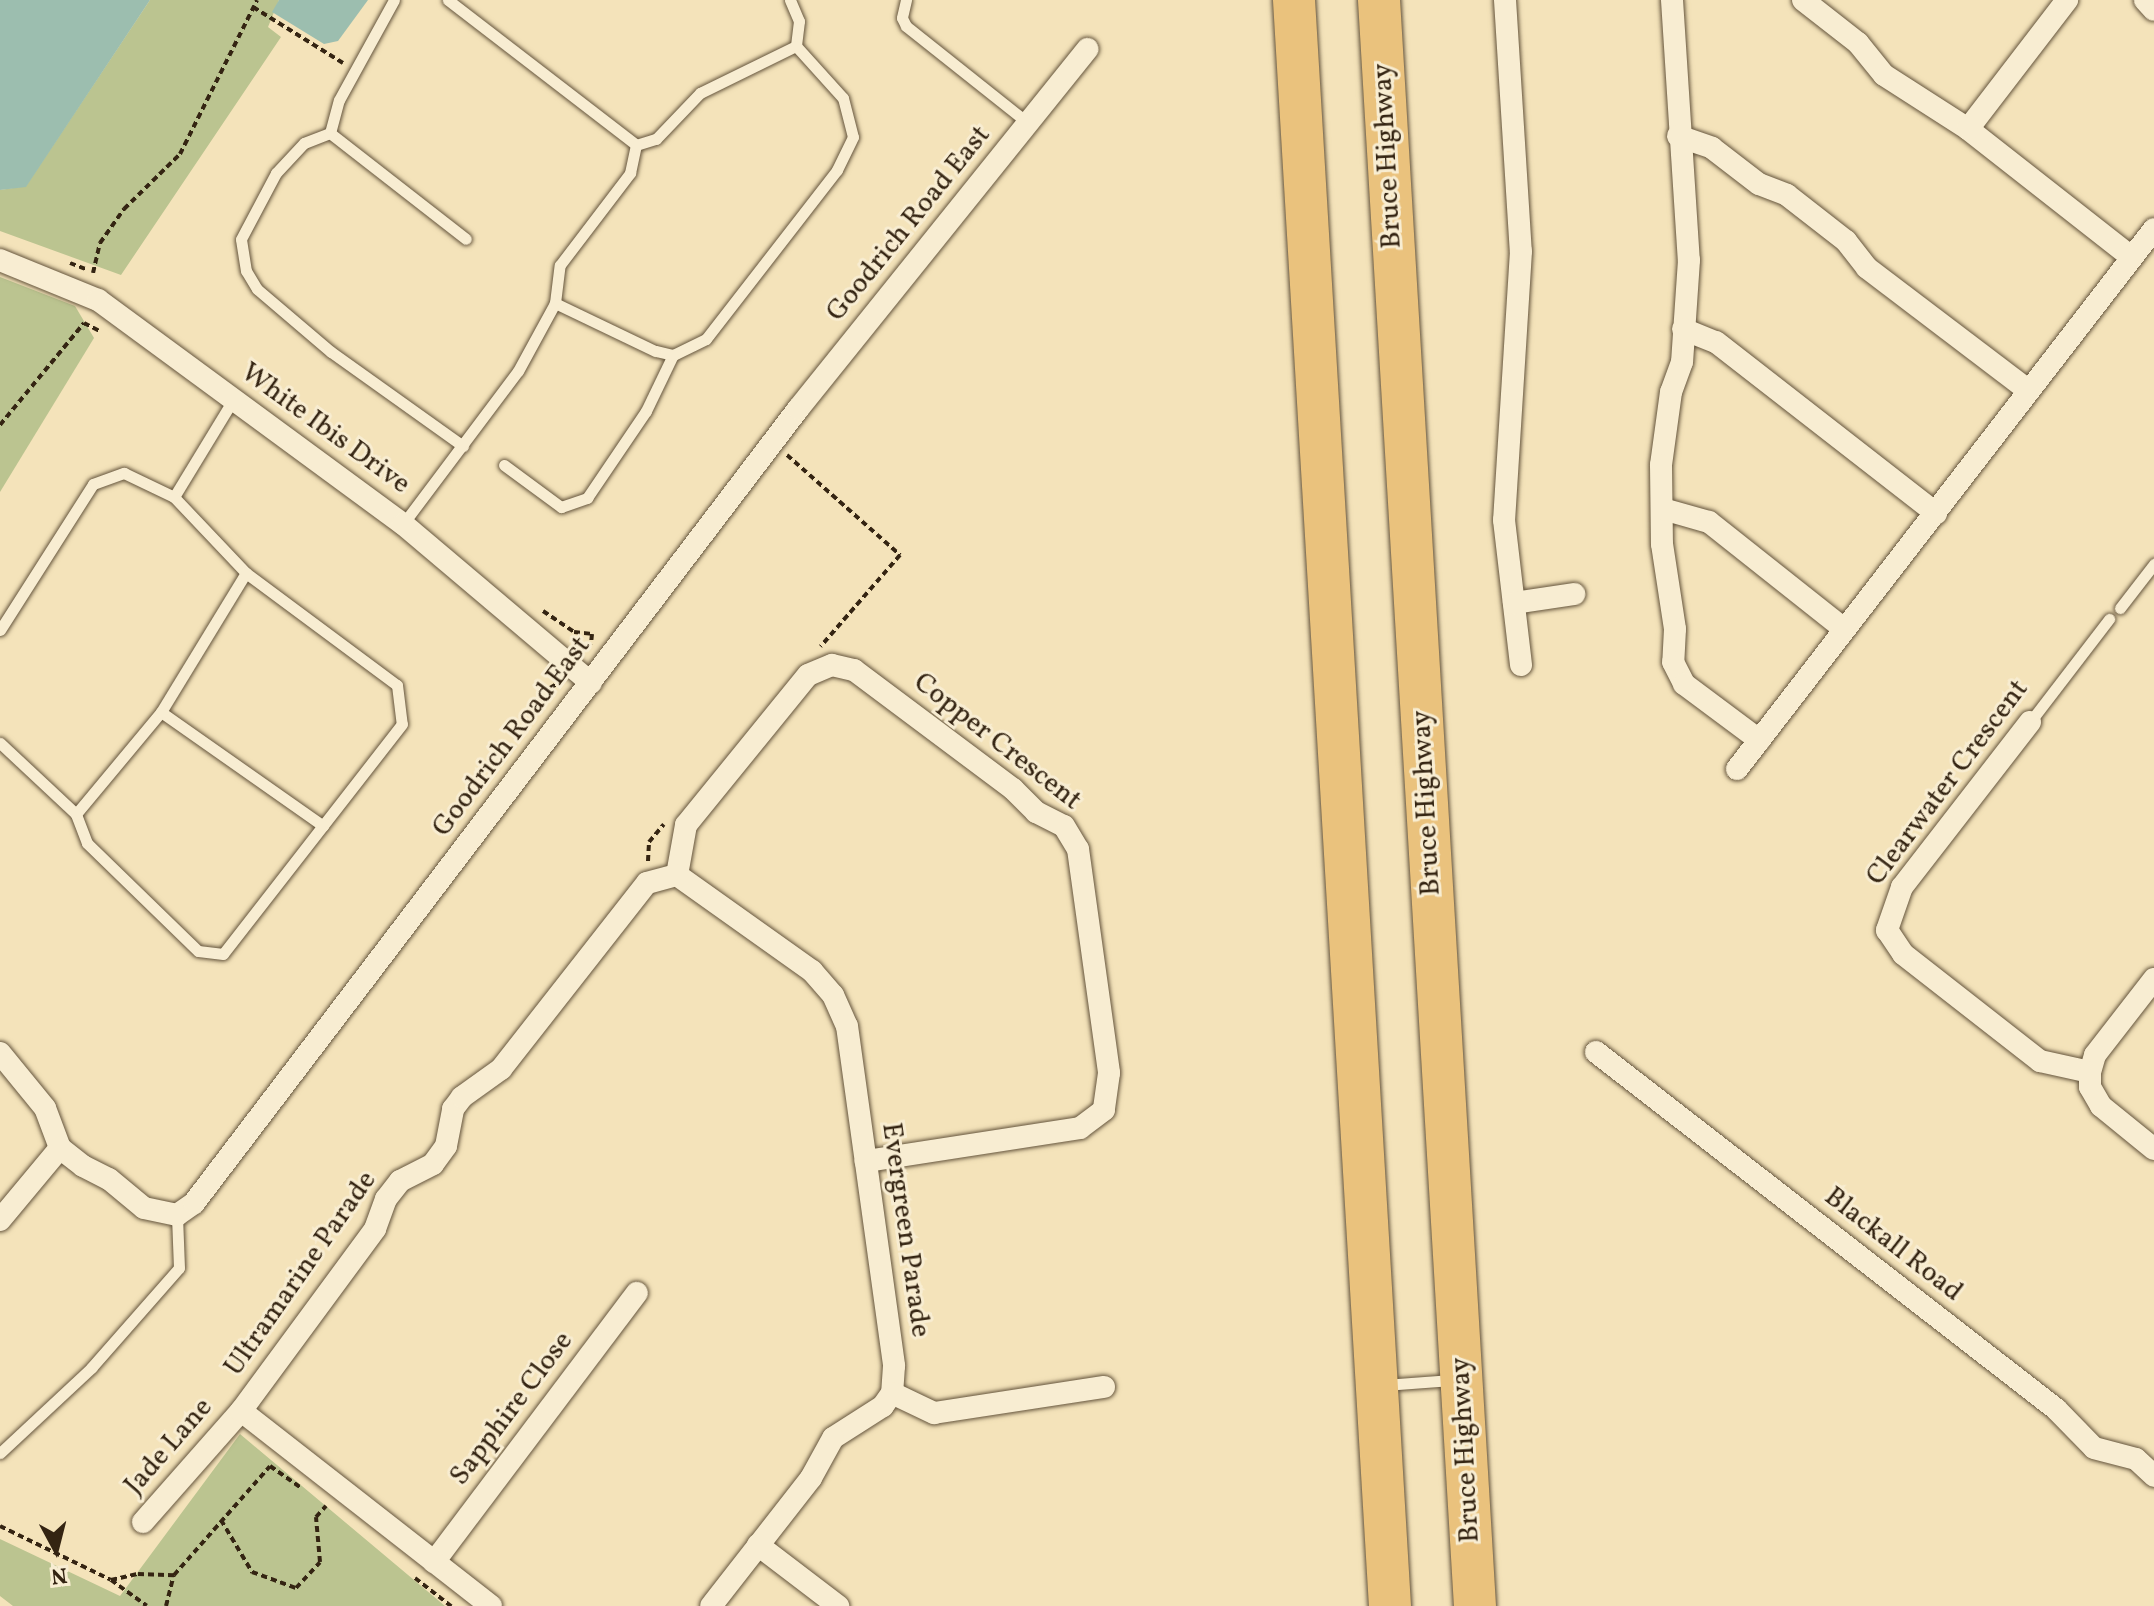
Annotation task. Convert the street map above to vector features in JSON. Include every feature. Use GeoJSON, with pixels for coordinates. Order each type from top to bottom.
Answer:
{"type":"FeatureCollection","features":[{"type":"Feature","properties":{"kind":"highway"},"geometry":{"type":"LineString","coordinates":[[1294,0],[1390,1606]]}},
{"type":"Feature","properties":{"kind":"highway","name":"Bruce Highway"},"geometry":{"type":"LineString","coordinates":[[1379,0],[1475,1606]]}},
{"type":"Feature","properties":{"kind":"street"},"geometry":{"type":"LineString","coordinates":[[1505,0],[1521,251],[1504,497],[1521,665]]}},
{"type":"Feature","properties":{"kind":"street"},"geometry":{"type":"LineString","coordinates":[[1672,0],[1678,136],[1689,260],[1682,362],[1664,432],[1663,509],[1675,669],[1684,684],[1759,740]]}},
{"type":"Feature","properties":{"kind":"street"},"geometry":{"type":"LineString","coordinates":[[1803,0],[1858,43],[1884,75],[1968,129],[2131,257]]}},
{"type":"Feature","properties":{"kind":"street"},"geometry":{"type":"LineString","coordinates":[[1968,129],[2067,0]]}},
{"type":"Feature","properties":{"kind":"street"},"geometry":{"type":"LineString","coordinates":[[2145,0],[2154,10]]}},
{"type":"Feature","properties":{"kind":"street","name":"Goodrich Road East"},"geometry":{"type":"LineString","coordinates":[[177,1215],[194,1203],[774,443],[1087,49]]}},
{"type":"Feature","properties":{"kind":"street"},"geometry":{"type":"LineString","coordinates":[[1678,136],[1712,148],[1759,184],[1787,195],[1846,241],[1867,268],[2029,391]]}},
{"type":"Feature","properties":{"kind":"street"},"geometry":{"type":"LineString","coordinates":[[1737,769],[2154,229]]}},
{"type":"Feature","properties":{"kind":"street","name":"White Ibis Drive"},"geometry":{"type":"LineString","coordinates":[[0,260],[98,300],[403,524],[591,683]]}},
{"type":"Feature","properties":{"kind":"street"},"geometry":{"type":"LineString","coordinates":[[1683,329],[1716,342],[1936,513]]}},
{"type":"Feature","properties":{"kind":"street"},"geometry":{"type":"LineString","coordinates":[[1663,509],[1709,522],[1844,629]]}},
{"type":"Feature","properties":{"kind":"street"},"geometry":{"type":"LineString","coordinates":[[1514,603],[1574,594]]}},
{"type":"Feature","properties":{"kind":"street","name":"Copper Crescent"},"geometry":{"type":"LineString","coordinates":[[677,875],[686,825],[808,675],[832,665],[854,670],[1036,812],[1064,826],[1078,849],[1109,1073],[1104,1110],[1080,1128],[866,1161]]}},
{"type":"Feature","properties":{"kind":"street","name":"Clearwater Crescent"},"geometry":{"type":"LineString","coordinates":[[2030,722],[1902,887],[1887,930],[1903,954],[2040,1061],[2090,1072]]}},
{"type":"Feature","properties":{"kind":"street"},"geometry":{"type":"LineString","coordinates":[[647,883],[677,875]]}},
{"type":"Feature","properties":{"kind":"street","name":"Evergreen Parade"},"geometry":{"type":"LineString","coordinates":[[677,875],[812,971],[833,995],[847,1026],[894,1366],[892,1393]]}},
{"type":"Feature","properties":{"kind":"street","name":"Ultramarine Parade"},"geometry":{"type":"LineString","coordinates":[[491,1606],[241,1411],[375,1229],[386,1199],[400,1181],[433,1164],[446,1146],[453,1109],[462,1097],[501,1069],[647,883]]}},
{"type":"Feature","properties":{"kind":"street"},"geometry":{"type":"LineString","coordinates":[[2154,979],[2095,1055],[2090,1072],[2094,1098],[2154,1149]]}},
{"type":"Feature","properties":{"kind":"street","name":"Blackall Road"},"geometry":{"type":"LineString","coordinates":[[1596,1052],[2056,1409],[2094,1448],[2151,1464]]}},
{"type":"Feature","properties":{"kind":"street"},"geometry":{"type":"LineString","coordinates":[[0,1053],[45,1108],[60,1148],[144,1208],[177,1215]]}},
{"type":"Feature","properties":{"kind":"street"},"geometry":{"type":"LineString","coordinates":[[0,1220],[60,1148]]}},
{"type":"Feature","properties":{"kind":"street","name":"Sapphire Close"},"geometry":{"type":"LineString","coordinates":[[434,1562],[637,1293]]}},
{"type":"Feature","properties":{"kind":"street"},"geometry":{"type":"LineString","coordinates":[[711,1606],[811,1478],[833,1438],[883,1406],[892,1393],[934,1413],[1104,1387]]}},
{"type":"Feature","properties":{"kind":"street","name":"Jade Lane"},"geometry":{"type":"LineString","coordinates":[[143,1522],[241,1411]]}},
{"type":"Feature","properties":{"kind":"street"},"geometry":{"type":"LineString","coordinates":[[758,1545],[838,1606]]}},
{"type":"Feature","properties":{"kind":"lane"},"geometry":{"type":"LineString","coordinates":[[330,133],[339,100],[394,0]]}},
{"type":"Feature","properties":{"kind":"lane"},"geometry":{"type":"LineString","coordinates":[[448,0],[636,145]]}},
{"type":"Feature","properties":{"kind":"lane"},"geometry":{"type":"LineString","coordinates":[[504,465],[561,507],[587,498],[646,411],[673,355],[706,339],[837,170],[853,137],[843,98],[796,46],[799,21],[790,0]]}},
{"type":"Feature","properties":{"kind":"lane"},"geometry":{"type":"LineString","coordinates":[[906,0],[902,18],[906,26],[1028,123]]}},
{"type":"Feature","properties":{"kind":"lane"},"geometry":{"type":"LineString","coordinates":[[636,145],[656,139],[700,93],[796,46]]}},
{"type":"Feature","properties":{"kind":"lane"},"geometry":{"type":"LineString","coordinates":[[330,133],[466,239]]}},
{"type":"Feature","properties":{"kind":"lane"},"geometry":{"type":"LineString","coordinates":[[330,133],[304,143],[276,173],[241,239],[246,271],[257,289],[331,352],[463,446]]}},
{"type":"Feature","properties":{"kind":"lane"},"geometry":{"type":"LineString","coordinates":[[403,524],[518,371],[555,303],[560,265],[630,173],[636,145]]}},
{"type":"Feature","properties":{"kind":"lane"},"geometry":{"type":"LineString","coordinates":[[555,303],[615,335],[673,355]]}},
{"type":"Feature","properties":{"kind":"lane"},"geometry":{"type":"LineString","coordinates":[[174,497],[233,400]]}},
{"type":"Feature","properties":{"kind":"lane"},"geometry":{"type":"LineString","coordinates":[[0,630],[93,484],[124,473],[174,497],[246,573],[397,685],[402,724],[223,954],[198,951],[87,843],[76,814],[0,743]]}},
{"type":"Feature","properties":{"kind":"lane"},"geometry":{"type":"LineString","coordinates":[[2120,608],[2154,564]]}},
{"type":"Feature","properties":{"kind":"lane"},"geometry":{"type":"LineString","coordinates":[[76,814],[161,712],[246,573]]}},
{"type":"Feature","properties":{"kind":"lane","name":"Clearwater Crescent"},"geometry":{"type":"LineString","coordinates":[[2030,722],[2109,619]]}},
{"type":"Feature","properties":{"kind":"lane"},"geometry":{"type":"LineString","coordinates":[[161,712],[323,826]]}},
{"type":"Feature","properties":{"kind":"lane"},"geometry":{"type":"LineString","coordinates":[[0,1453],[91,1368],[179,1268],[177,1215]]}},
{"type":"Feature","properties":{"kind":"lane"},"geometry":{"type":"LineString","coordinates":[[1377,1385],[1462,1379]]}},
{"type":"Feature","properties":{"kind":"path"},"geometry":{"type":"LineString","coordinates":[[93,273],[100,243],[124,209],[180,154],[257,0]]}},
{"type":"Feature","properties":{"kind":"path"},"geometry":{"type":"LineString","coordinates":[[253,7],[357,71]]}},
{"type":"Feature","properties":{"kind":"path"},"geometry":{"type":"LineString","coordinates":[[68,262],[104,279]]}},
{"type":"Feature","properties":{"kind":"path"},"geometry":{"type":"LineString","coordinates":[[0,425],[84,323],[128,344],[137,329]]}},
{"type":"Feature","properties":{"kind":"path"},"geometry":{"type":"LineString","coordinates":[[774,443],[900,555],[814,653]]}},
{"type":"Feature","properties":{"kind":"path"},"geometry":{"type":"LineString","coordinates":[[538,608],[574,632],[592,634],[592,642],[550,688],[549,704]]}},
{"type":"Feature","properties":{"kind":"path"},"geometry":{"type":"LineString","coordinates":[[647,883],[649,842],[669,818]]}},
{"type":"Feature","properties":{"kind":"path"},"geometry":{"type":"LineString","coordinates":[[166,1606],[174,1575],[274,1460],[262,1447],[271,1433]]}},
{"type":"Feature","properties":{"kind":"path"},"geometry":{"type":"LineString","coordinates":[[270,1466],[303,1490]]}},
{"type":"Feature","properties":{"kind":"path"},"geometry":{"type":"LineString","coordinates":[[221,1520],[252,1572],[296,1588],[320,1562],[316,1517],[326,1506],[315,1498]]}},
{"type":"Feature","properties":{"kind":"path"},"geometry":{"type":"LineString","coordinates":[[0,1526],[111,1580],[147,1606]]}},
{"type":"Feature","properties":{"kind":"path"},"geometry":{"type":"LineString","coordinates":[[111,1580],[138,1574],[174,1575]]}},
{"type":"Feature","properties":{"kind":"green space"},"geometry":{"type":"Polygon","coordinates":[[[150,0],[279,0],[268,27],[281,37],[121,275],[0,231],[0,190],[26,186],[150,0]]]}},
{"type":"Feature","properties":{"kind":"green space"},"geometry":{"type":"Polygon","coordinates":[[[0,277],[75,306],[94,338],[0,492],[0,277]]]}},
{"type":"Feature","properties":{"kind":"green space"},"geometry":{"type":"Polygon","coordinates":[[[240,1434],[445,1606],[13,1606],[0,1596],[0,1539],[120,1596],[240,1434]]]}},
{"type":"Feature","properties":{"kind":"shaded area"},"geometry":{"type":"Polygon","coordinates":[[[0,0],[150,0],[26,187],[0,190],[0,0]]]}},
{"type":"Feature","properties":{"kind":"shaded area"},"geometry":{"type":"Polygon","coordinates":[[[279,0],[368,0],[338,41],[324,44],[272,12],[279,0]]]}}]}
